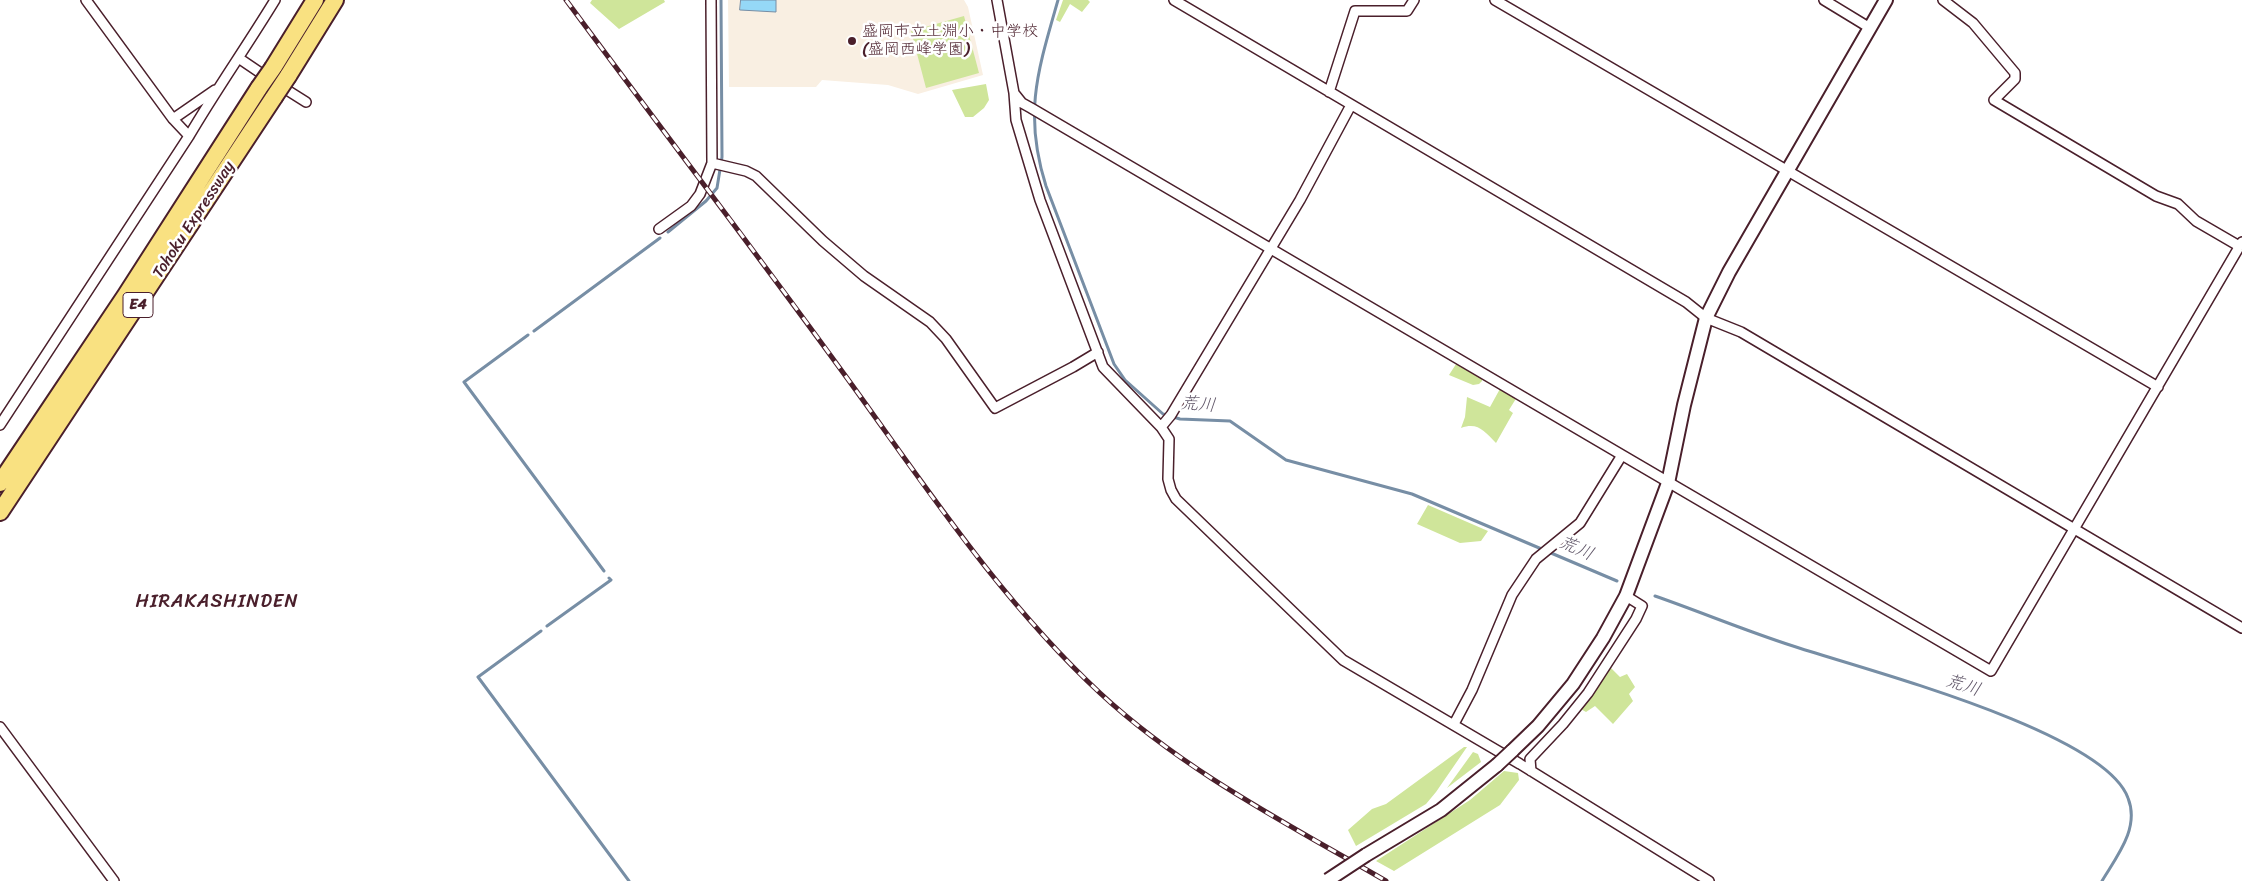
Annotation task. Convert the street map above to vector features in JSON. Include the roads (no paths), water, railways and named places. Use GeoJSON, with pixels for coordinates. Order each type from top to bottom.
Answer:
{"type":"FeatureCollection","features":[{"type":"Feature","properties":{"kind":"highway","name":"Tohoku Expressway"},"geometry":{"type":"LineString","coordinates":[[0,483],[126,295],[315,0]]}},
{"type":"Feature","properties":{"kind":"highway","name":"Tohoku Expressway"},"geometry":{"type":"LineString","coordinates":[[0,512],[288,76],[335,0]]}},
{"type":"Feature","properties":{"kind":"street"},"geometry":{"type":"LineString","coordinates":[[86,0],[172,119],[189,136]]}},
{"type":"Feature","properties":{"kind":"street"},"geometry":{"type":"LineString","coordinates":[[0,425],[189,136],[217,89],[240,59],[275,0]]}},
{"type":"Feature","properties":{"kind":"street"},"geometry":{"type":"LineString","coordinates":[[659,229],[691,206],[700,194],[714,163],[711,0]]}},
{"type":"Feature","properties":{"kind":"street"},"geometry":{"type":"LineString","coordinates":[[997,0],[1014,93],[1016,120],[1034,184],[1104,367],[1166,421],[1169,439],[1168,479],[1176,499],[1343,660],[1454,724],[1477,740],[1531,771],[1709,881]]}},
{"type":"Feature","properties":{"kind":"street"},"geometry":{"type":"LineString","coordinates":[[1174,0],[1677,297],[1706,318],[1741,332],[2242,628]]}},
{"type":"Feature","properties":{"kind":"street"},"geometry":{"type":"LineString","coordinates":[[1329,92],[1355,11],[1407,10],[1414,0]]}},
{"type":"Feature","properties":{"kind":"street"},"geometry":{"type":"LineString","coordinates":[[1495,0],[2158,387]]}},
{"type":"Feature","properties":{"kind":"street"},"geometry":{"type":"LineString","coordinates":[[1824,0],[1870,28]]}},
{"type":"Feature","properties":{"kind":"street"},"geometry":{"type":"LineString","coordinates":[[1327,880],[1441,810],[1497,765],[1538,726],[1573,684],[1603,638],[1626,596],[1668,483],[1684,405],[1706,318],[1728,272],[1886,0]]}},
{"type":"Feature","properties":{"kind":"street"},"geometry":{"type":"LineString","coordinates":[[1014,93],[1022,103],[1991,672],[2241,244],[2196,221],[2178,204],[2156,196],[1994,100],[2015,79],[2016,74],[1973,22],[1943,0]]}},
{"type":"Feature","properties":{"kind":"street"},"geometry":{"type":"LineString","coordinates":[[240,59],[306,102]]}},
{"type":"Feature","properties":{"kind":"street"},"geometry":{"type":"LineString","coordinates":[[172,119],[217,89]]}},
{"type":"Feature","properties":{"kind":"street"},"geometry":{"type":"LineString","coordinates":[[1166,421],[1300,200],[1351,105]]}},
{"type":"Feature","properties":{"kind":"street"},"geometry":{"type":"LineString","coordinates":[[714,163],[746,171],[756,176],[822,242],[864,276],[930,322],[946,339],[996,408],[1098,352]]}},
{"type":"Feature","properties":{"kind":"street"},"geometry":{"type":"LineString","coordinates":[[1454,724],[1472,690],[1512,596],[1542,552],[1580,523],[1622,456]]}},
{"type":"Feature","properties":{"kind":"street"},"geometry":{"type":"LineString","coordinates":[[1531,771],[1530,759],[1563,724],[1588,693],[1636,619],[1642,606],[1626,596]]}},
{"type":"Feature","properties":{"kind":"street"},"geometry":{"type":"LineString","coordinates":[[0,727],[114,881]]}},
{"type":"Feature","properties":{"kind":"water"},"geometry":{"type":"Polygon","coordinates":[[[741,0],[776,0],[776,12],[740,10],[741,0]]]}},
{"type":"Feature","properties":{"kind":"waterway"},"geometry":{"type":"LineString","coordinates":[[668,232],[706,201],[717,188],[722,157],[721,0]]}},
{"type":"Feature","properties":{"kind":"waterway","name":"荒川"},"geometry":{"type":"LineString","coordinates":[[1058,0],[1044,48],[1036,92],[1034,114],[1039,160],[1046,186],[1114,364],[1125,380],[1163,414],[1180,419],[1230,421],[1286,460],[1412,494],[1617,581]]}},
{"type":"Feature","properties":{"kind":"waterway"},"geometry":{"type":"LineString","coordinates":[[534,331],[660,238]]}},
{"type":"Feature","properties":{"kind":"waterway"},"geometry":{"type":"LineString","coordinates":[[528,335],[464,382],[604,571]]}},
{"type":"Feature","properties":{"kind":"waterway"},"geometry":{"type":"LineString","coordinates":[[547,626],[611,580],[609,578]]}},
{"type":"Feature","properties":{"kind":"waterway","name":"荒川"},"geometry":{"type":"LineString","coordinates":[[1655,596],[1775,640],[1977,706],[2030,727],[2075,749],[2110,773],[2128,798],[2131,809],[2129,831],[2125,841],[2102,881]]}},
{"type":"Feature","properties":{"kind":"waterway"},"geometry":{"type":"LineString","coordinates":[[541,631],[478,677],[629,881]]}},
{"type":"Feature","properties":{"kind":"railway"},"geometry":{"type":"LineString","coordinates":[[566,0],[777,283],[966,542],[997,582],[1064,658],[1132,721],[1202,772],[1275,817],[1386,881]]}},
{"type":"Feature","properties":{"kind":"place","name":"盛岡市立土淵小・中学校 (盛岡西峰学園)"},"geometry":{"type":"Point","coordinates":[852,41]}},
{"type":"Feature","properties":{"kind":"district","name":"HIRAKASHINDEN"},"geometry":{"type":"Point","coordinates":[217,602]}}]}
